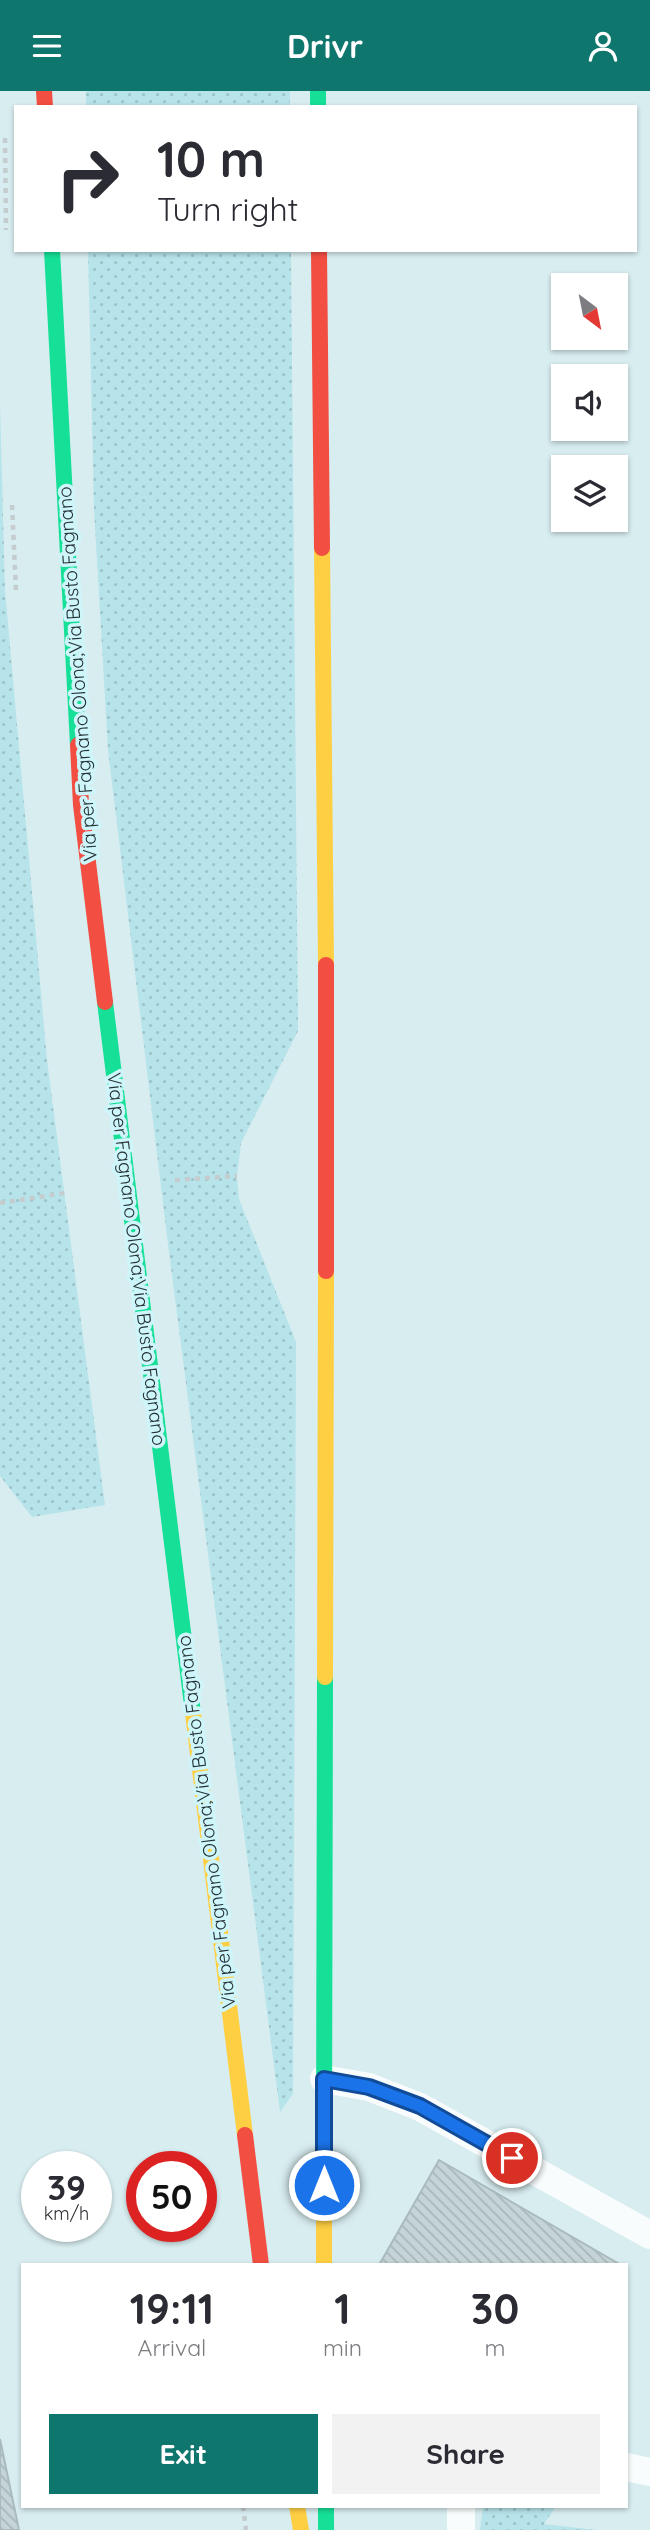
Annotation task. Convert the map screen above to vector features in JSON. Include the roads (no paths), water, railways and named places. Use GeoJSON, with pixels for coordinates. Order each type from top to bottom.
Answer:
{"type":"FeatureCollection","features":[{"type":"Feature","properties":{"kind":"main road","name":"Via per Fagnano Olona;Via Busto Fagnano"},"geometry":{"type":"LineString","coordinates":[[52,252],[81,805],[261,2263]]}},
{"type":"Feature","properties":{"kind":"main road"},"geometry":{"type":"LineString","coordinates":[[319,252],[326,963],[324,2263]]}},
{"type":"Feature","properties":{"kind":"main road"},"geometry":{"type":"LineString","coordinates":[[297,2508],[301,2530]]}},
{"type":"Feature","properties":{"kind":"main road"},"geometry":{"type":"LineString","coordinates":[[326,2508],[326,2530]]}},
{"type":"Feature","properties":{"kind":"lane"},"geometry":{"type":"LineString","coordinates":[[324,2079],[369,2087],[420,2106],[650,2235]]}},
{"type":"Feature","properties":{"kind":"lane"},"geometry":{"type":"LineString","coordinates":[[628,2467],[650,2472]]}},
{"type":"Feature","properties":{"kind":"lane"},"geometry":{"type":"LineString","coordinates":[[461,2508],[461,2530]]}}]}
